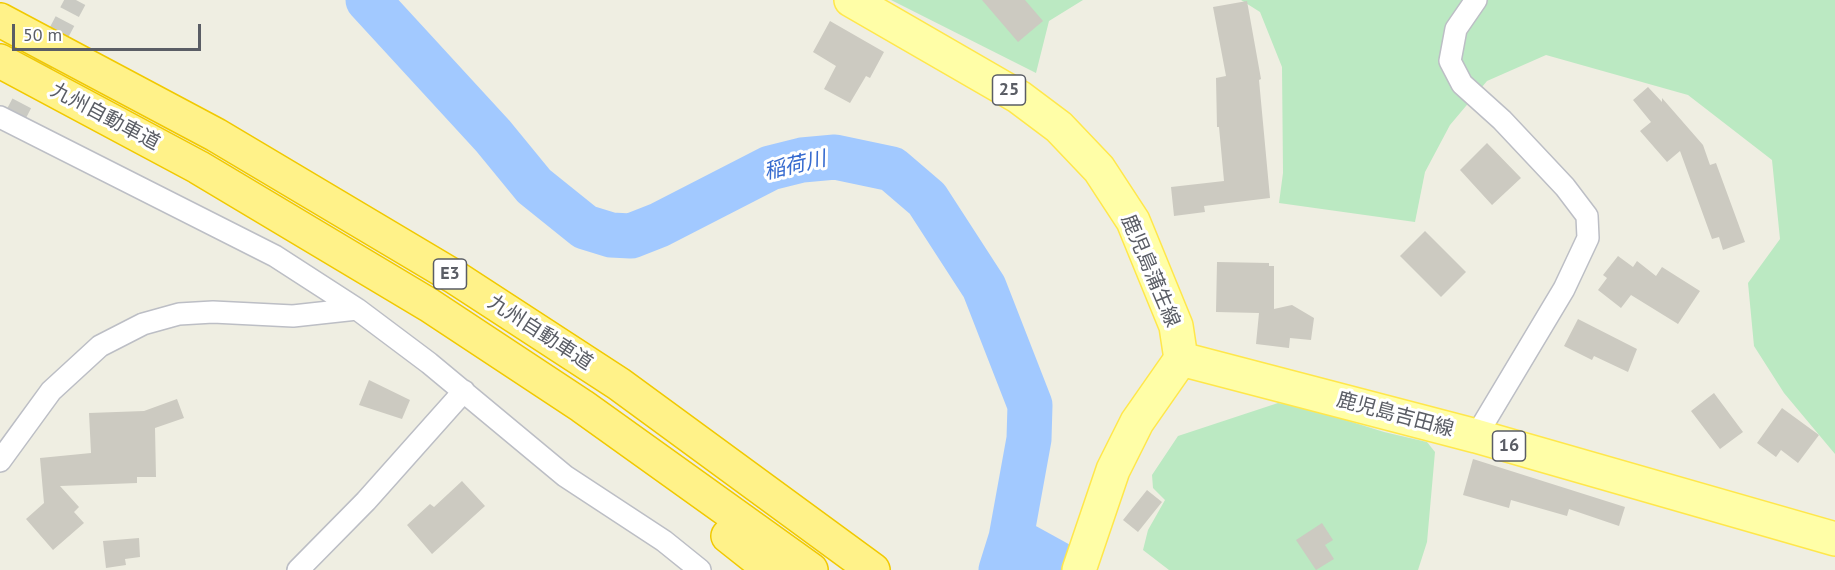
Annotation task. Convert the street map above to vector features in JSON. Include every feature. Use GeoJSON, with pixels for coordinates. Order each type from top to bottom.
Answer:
{"type":"FeatureCollection","features":[{"type":"Feature","properties":{"kind":"highway","name":"九州自動車道"},"geometry":{"type":"LineString","coordinates":[[0,20],[216,135],[453,276],[619,384],[873,570]]}},
{"type":"Feature","properties":{"kind":"highway","name":"九州自動車道"},"geometry":{"type":"LineString","coordinates":[[0,61],[198,167],[429,305],[582,406],[811,570]]}},
{"type":"Feature","properties":{"kind":"highway"},"geometry":{"type":"LineString","coordinates":[[582,406],[693,509],[771,570]]}},
{"type":"Feature","properties":{"kind":"main road","name":"鹿児島蒲生線"},"geometry":{"type":"LineString","coordinates":[[850,0],[1019,97],[1059,127],[1099,169],[1133,221],[1176,326],[1181,359]]}},
{"type":"Feature","properties":{"kind":"main road","name":"鹿児島吉田線"},"geometry":{"type":"LineString","coordinates":[[1181,359],[1476,436],[1835,539]]}},
{"type":"Feature","properties":{"kind":"main road"},"geometry":{"type":"LineString","coordinates":[[1079,570],[1113,470],[1137,422],[1181,359]]}},
{"type":"Feature","properties":{"kind":"street"},"geometry":{"type":"LineString","coordinates":[[1476,0],[1456,29],[1450,61],[1462,84],[1502,120],[1565,188],[1587,216],[1588,238],[1564,289],[1476,436]]}},
{"type":"Feature","properties":{"kind":"street"},"geometry":{"type":"LineString","coordinates":[[0,117],[275,256],[357,309],[464,391],[565,476],[655,535],[700,570]]}},
{"type":"Feature","properties":{"kind":"street"},"geometry":{"type":"LineString","coordinates":[[0,461],[51,391],[100,346],[143,324],[179,314],[201,312],[293,316],[357,309]]}},
{"type":"Feature","properties":{"kind":"street"},"geometry":{"type":"LineString","coordinates":[[298,570],[366,501],[464,391]]}},
{"type":"Feature","properties":{"kind":"green space"},"geometry":{"type":"Polygon","coordinates":[[[891,0],[1083,0],[1049,21],[1036,73],[891,0]]]}},
{"type":"Feature","properties":{"kind":"green space"},"geometry":{"type":"Polygon","coordinates":[[[1241,0],[1835,0],[1835,454],[1784,393],[1754,346],[1748,283],[1780,239],[1772,160],[1688,95],[1546,55],[1487,81],[1450,125],[1425,172],[1415,222],[1279,203],[1283,173],[1282,67],[1260,12],[1241,0]]]}},
{"type":"Feature","properties":{"kind":"green space"},"geometry":{"type":"Polygon","coordinates":[[[1278,403],[1304,407],[1384,432],[1427,442],[1435,452],[1427,542],[1418,570],[1169,570],[1143,550],[1148,530],[1165,500],[1153,488],[1152,475],[1178,436],[1278,403]]]}},
{"type":"Feature","properties":{"kind":"building"},"geometry":{"type":"Polygon","coordinates":[[[982,0],[1025,0],[1043,21],[1018,42],[982,0]]]}},
{"type":"Feature","properties":{"kind":"building"},"geometry":{"type":"Polygon","coordinates":[[[1247,1],[1261,79],[1259,80],[1270,198],[1204,206],[1205,212],[1174,216],[1171,187],[1224,181],[1219,127],[1217,127],[1216,78],[1226,76],[1213,7],[1247,1]]]}},
{"type":"Feature","properties":{"kind":"building"},"geometry":{"type":"Polygon","coordinates":[[[830,21],[884,52],[870,78],[866,76],[850,103],[824,89],[836,66],[813,52],[830,21]]]}},
{"type":"Feature","properties":{"kind":"building"},"geometry":{"type":"Polygon","coordinates":[[[1648,87],[1662,102],[1662,98],[1703,145],[1710,165],[1716,163],[1745,242],[1723,250],[1719,237],[1712,239],[1680,151],[1667,162],[1640,131],[1651,122],[1633,100],[1648,87]]]}},
{"type":"Feature","properties":{"kind":"building"},"geometry":{"type":"Polygon","coordinates":[[[1487,143],[1521,178],[1492,205],[1460,170],[1487,143]]]}},
{"type":"Feature","properties":{"kind":"building"},"geometry":{"type":"Polygon","coordinates":[[[1425,231],[1466,272],[1441,297],[1400,256],[1425,231]]]}},
{"type":"Feature","properties":{"kind":"building"},"geometry":{"type":"Polygon","coordinates":[[[1618,256],[1633,267],[1637,261],[1656,276],[1662,267],[1700,291],[1678,324],[1631,295],[1621,308],[1598,290],[1607,278],[1603,275],[1618,256]]]}},
{"type":"Feature","properties":{"kind":"building"},"geometry":{"type":"Polygon","coordinates":[[[1217,262],[1269,263],[1269,266],[1274,266],[1274,309],[1292,305],[1314,318],[1311,340],[1290,338],[1289,348],[1256,344],[1259,313],[1216,312],[1217,262]]]}},
{"type":"Feature","properties":{"kind":"building"},"geometry":{"type":"Polygon","coordinates":[[[1578,319],[1637,349],[1628,372],[1594,356],[1592,360],[1564,346],[1578,319]]]}},
{"type":"Feature","properties":{"kind":"building"},"geometry":{"type":"Polygon","coordinates":[[[369,380],[410,400],[402,419],[359,405],[369,380]]]}},
{"type":"Feature","properties":{"kind":"building"},"geometry":{"type":"Polygon","coordinates":[[[1714,393],[1743,432],[1720,449],[1691,411],[1714,393]]]}},
{"type":"Feature","properties":{"kind":"building"},"geometry":{"type":"Polygon","coordinates":[[[177,399],[184,418],[155,428],[156,477],[137,477],[137,483],[60,486],[79,507],[74,512],[84,523],[53,550],[26,519],[44,503],[40,458],[91,453],[89,413],[144,411],[177,399]]]}},
{"type":"Feature","properties":{"kind":"building"},"geometry":{"type":"Polygon","coordinates":[[[1782,408],[1819,435],[1798,463],[1781,450],[1776,457],[1757,443],[1782,408]]]}},
{"type":"Feature","properties":{"kind":"building"},"geometry":{"type":"Polygon","coordinates":[[[1473,459],[1625,507],[1619,526],[1569,509],[1567,516],[1511,500],[1509,508],[1463,495],[1473,459]]]}},
{"type":"Feature","properties":{"kind":"building"},"geometry":{"type":"Polygon","coordinates":[[[462,481],[485,506],[432,554],[407,525],[430,504],[434,507],[462,481]]]}},
{"type":"Feature","properties":{"kind":"building"},"geometry":{"type":"Polygon","coordinates":[[[1147,490],[1162,502],[1138,532],[1123,520],[1147,490]]]}},
{"type":"Feature","properties":{"kind":"building"},"geometry":{"type":"Polygon","coordinates":[[[1322,523],[1333,540],[1325,545],[1334,559],[1316,570],[1296,540],[1322,523]]]}},
{"type":"Feature","properties":{"kind":"building"},"geometry":{"type":"Polygon","coordinates":[[[139,538],[140,557],[125,559],[126,565],[106,568],[103,541],[139,538]]]}},
{"type":"Feature","properties":{"kind":"waterway","name":"稲荷川"},"geometry":{"type":"LineString","coordinates":[[368,0],[493,136],[534,186],[585,227],[611,235],[631,236],[659,225],[770,168],[802,160],[835,157],[892,169],[927,199],[984,287],[1030,405],[1029,439],[1011,538],[1001,570]]}},
{"type":"Feature","properties":{"kind":"waterway","name":"稲荷川"},"geometry":{"type":"LineString","coordinates":[[1011,538],[1069,570]]}},
{"type":"Feature","properties":{"kind":"tunnel"},"geometry":{"type":"LineString","coordinates":[[12,122],[76,0]]}}]}
